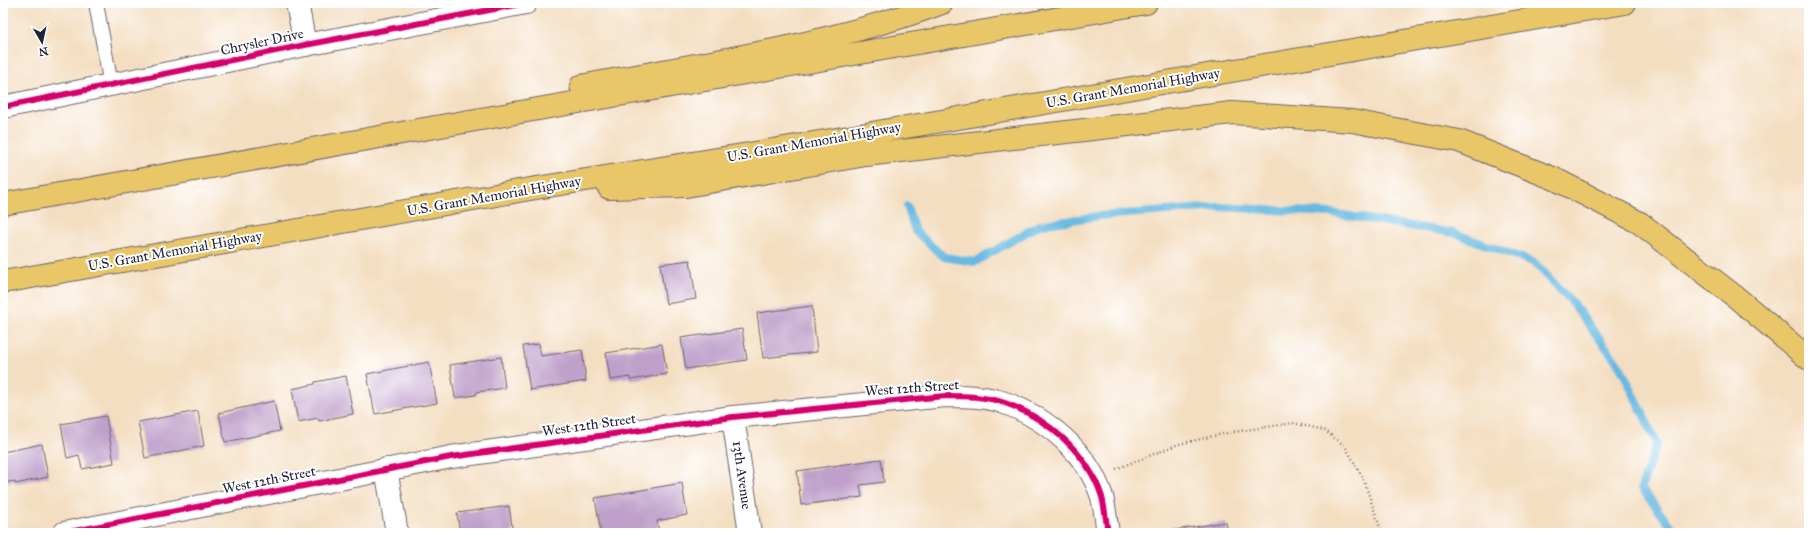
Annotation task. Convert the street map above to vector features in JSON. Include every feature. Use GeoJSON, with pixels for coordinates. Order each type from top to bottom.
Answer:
{"type":"FeatureCollection","features":[{"type":"Feature","properties":{"kind":"main road"},"geometry":{"type":"LineString","coordinates":[[441,126],[574,88],[805,42],[906,16],[942,3]]}},
{"type":"Feature","properties":{"kind":"main road"},"geometry":{"type":"LineString","coordinates":[[3,204],[1146,3]]}},
{"type":"Feature","properties":{"kind":"main road","name":"U.S. Grant Memorial Highway"},"geometry":{"type":"LineString","coordinates":[[3,282],[530,189],[767,151],[1625,3]]}},
{"type":"Feature","properties":{"kind":"main road"},"geometry":{"type":"LineString","coordinates":[[530,189],[686,186],[866,155],[1232,113],[1352,121],[1459,141],[1555,179],[1640,223],[1737,298],[1809,359]]}},
{"type":"Feature","properties":{"kind":"street"},"geometry":{"type":"LineString","coordinates":[[297,3],[305,45]]}},
{"type":"Feature","properties":{"kind":"street","name":"Chrysler Drive"},"geometry":{"type":"LineString","coordinates":[[3,107],[305,45],[526,3]]}},
{"type":"Feature","properties":{"kind":"street","name":"West 12th Street"},"geometry":{"type":"LineString","coordinates":[[64,533],[451,457],[733,417],[945,396],[975,396],[1004,402],[1037,418],[1056,431],[1077,452],[1093,478],[1102,497],[1108,533]]}},
{"type":"Feature","properties":{"kind":"street","name":"13th Avenue"},"geometry":{"type":"LineString","coordinates":[[733,417],[750,533]]}},
{"type":"Feature","properties":{"kind":"street"},"geometry":{"type":"LineString","coordinates":[[386,469],[397,533]]}},
{"type":"Feature","properties":{"kind":"lane"},"geometry":{"type":"LineString","coordinates":[[96,3],[111,85]]}},
{"type":"Feature","properties":{"kind":"path"},"geometry":{"type":"LineString","coordinates":[[1093,478],[1180,444],[1227,433],[1293,423],[1324,430],[1346,446],[1363,478],[1382,533]]}},
{"type":"Feature","properties":{"kind":"building"},"geometry":{"type":"Polygon","coordinates":[[[690,260],[696,299],[666,304],[660,264],[690,260]]]}},
{"type":"Feature","properties":{"kind":"building"},"geometry":{"type":"Polygon","coordinates":[[[812,306],[817,352],[763,358],[757,313],[812,306]]]}},
{"type":"Feature","properties":{"kind":"building"},"geometry":{"type":"Polygon","coordinates":[[[742,329],[747,360],[686,369],[681,338],[742,329]]]}},
{"type":"Feature","properties":{"kind":"building"},"geometry":{"type":"Polygon","coordinates":[[[539,344],[541,356],[582,350],[586,381],[530,390],[523,346],[539,344]]]}},
{"type":"Feature","properties":{"kind":"building"},"geometry":{"type":"Polygon","coordinates":[[[662,344],[667,374],[630,380],[630,377],[610,380],[606,353],[662,344]]]}},
{"type":"Feature","properties":{"kind":"building"},"geometry":{"type":"Polygon","coordinates":[[[501,357],[505,388],[477,392],[476,395],[455,398],[450,365],[501,357]]]}},
{"type":"Feature","properties":{"kind":"building"},"geometry":{"type":"Polygon","coordinates":[[[429,362],[437,403],[375,414],[367,374],[429,362]]]}},
{"type":"Feature","properties":{"kind":"building"},"geometry":{"type":"Polygon","coordinates":[[[346,376],[353,414],[319,421],[318,418],[298,422],[292,389],[315,384],[315,382],[346,376]]]}},
{"type":"Feature","properties":{"kind":"building"},"geometry":{"type":"Polygon","coordinates":[[[274,401],[280,431],[225,442],[219,413],[274,401]]]}},
{"type":"Feature","properties":{"kind":"building"},"geometry":{"type":"Polygon","coordinates":[[[198,411],[204,446],[145,458],[138,422],[198,411]]]}},
{"type":"Feature","properties":{"kind":"building"},"geometry":{"type":"Polygon","coordinates":[[[106,416],[114,463],[82,469],[79,455],[67,458],[61,424],[106,416]]]}},
{"type":"Feature","properties":{"kind":"building"},"geometry":{"type":"Polygon","coordinates":[[[42,444],[48,477],[15,484],[15,481],[3,483],[3,452],[42,444]]]}},
{"type":"Feature","properties":{"kind":"building"},"geometry":{"type":"Polygon","coordinates":[[[881,459],[884,482],[860,485],[862,497],[801,505],[797,471],[881,459]]]}},
{"type":"Feature","properties":{"kind":"building"},"geometry":{"type":"Polygon","coordinates":[[[682,483],[687,515],[657,521],[659,532],[601,533],[595,498],[682,483]]]}},
{"type":"Feature","properties":{"kind":"building"},"geometry":{"type":"Polygon","coordinates":[[[509,506],[513,533],[460,533],[457,513],[509,506]]]}},
{"type":"Feature","properties":{"kind":"building"},"geometry":{"type":"Polygon","coordinates":[[[1226,522],[1228,533],[1174,533],[1174,530],[1226,522]]]}},
{"type":"Feature","properties":{"kind":"waterway"},"geometry":{"type":"LineString","coordinates":[[907,206],[915,231],[944,257],[975,262],[1039,225],[1099,216],[1220,207],[1330,213],[1454,233],[1535,263],[1571,301],[1620,366],[1657,443],[1641,488],[1676,533]]}},
{"type":"Feature","properties":{"kind":"cycle path"},"geometry":{"type":"LineString","coordinates":[[3,107],[305,45],[526,3]]}},
{"type":"Feature","properties":{"kind":"cycle path"},"geometry":{"type":"LineString","coordinates":[[64,533],[451,457],[733,417],[945,396],[975,397],[1005,403],[1036,418],[1064,439],[1087,466],[1096,481],[1102,497],[1108,533]]}}]}
